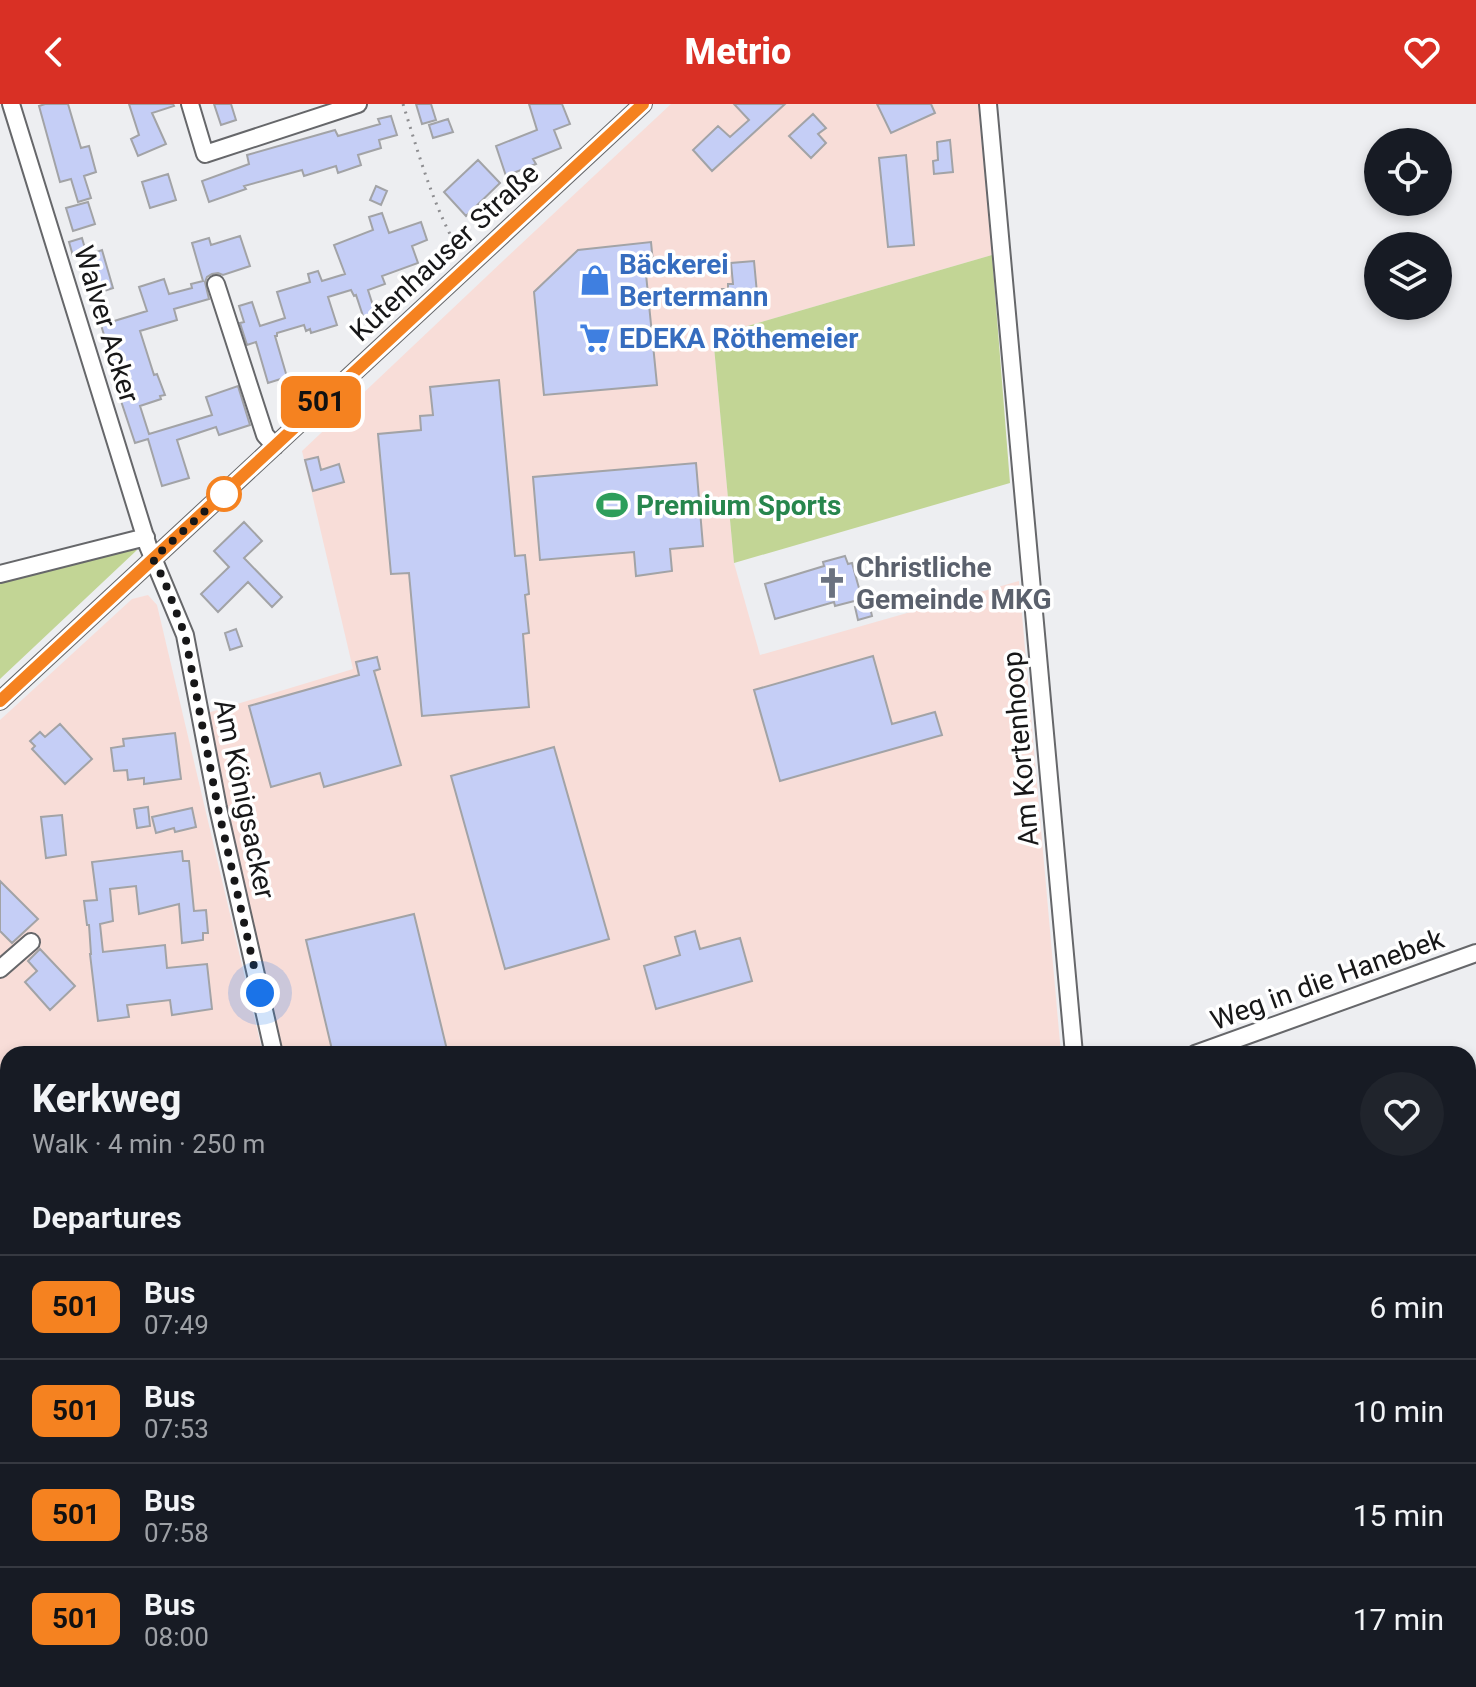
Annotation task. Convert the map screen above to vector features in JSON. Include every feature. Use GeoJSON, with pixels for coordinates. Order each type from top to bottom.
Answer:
{"type":"FeatureCollection","features":[{"type":"Feature","properties":{"kind":"street","name":"Walver Acker"},"geometry":{"type":"LineString","coordinates":[[11,104],[153,559]]}},
{"type":"Feature","properties":{"kind":"street"},"geometry":{"type":"LineString","coordinates":[[190,104],[205,154],[358,104]]}},
{"type":"Feature","properties":{"kind":"street","name":"Am Kortenhoop"},"geometry":{"type":"LineString","coordinates":[[988,104],[1073,1046]]}},
{"type":"Feature","properties":{"kind":"street","name":"Kutenhauser Straße"},"geometry":{"type":"LineString","coordinates":[[0,701],[467,267],[633,107]]}},
{"type":"Feature","properties":{"kind":"street"},"geometry":{"type":"LineString","coordinates":[[216,284],[265,435],[275,446]]}},
{"type":"Feature","properties":{"kind":"street"},"geometry":{"type":"LineString","coordinates":[[0,574],[146,537]]}},
{"type":"Feature","properties":{"kind":"street","name":"Am Königsacker"},"geometry":{"type":"LineString","coordinates":[[153,559],[185,635],[218,808],[272,1046]]}},
{"type":"Feature","properties":{"kind":"street"},"geometry":{"type":"LineString","coordinates":[[0,969],[31,942]]}},
{"type":"Feature","properties":{"kind":"street","name":"Weg in die Hanebek"},"geometry":{"type":"LineString","coordinates":[[1217,1046],[1476,953]]}},
{"type":"Feature","properties":{"kind":"path"},"geometry":{"type":"LineString","coordinates":[[403,104],[441,219],[467,267]]}},
{"type":"Feature","properties":{"kind":"shaded area"},"geometry":{"type":"Polygon","coordinates":[[[671,104],[978,104],[992,255],[713,336],[734,563],[760,655],[1019,581],[1060,1046],[278,1046],[204,714],[353,669],[302,451],[671,104]]]}},
{"type":"Feature","properties":{"kind":"shaded area"},"geometry":{"type":"Polygon","coordinates":[[[148,595],[157,605],[261,1046],[0,1046],[0,720],[132,599],[148,595]]]}},
{"type":"Feature","properties":{"kind":"green space"},"geometry":{"type":"Polygon","coordinates":[[[992,255],[1010,483],[734,563],[713,336],[992,255]]]}},
{"type":"Feature","properties":{"kind":"green space"},"geometry":{"type":"Polygon","coordinates":[[[126,547],[137,550],[0,679],[0,582],[126,547]]]}},
{"type":"Feature","properties":{"kind":"building"},"geometry":{"type":"Polygon","coordinates":[[[68,104],[81,148],[89,146],[96,172],[84,176],[91,198],[78,202],[71,179],[60,182],[39,106],[68,104]]]}},
{"type":"Feature","properties":{"kind":"building"},"geometry":{"type":"Polygon","coordinates":[[[129,104],[173,104],[152,113],[166,144],[138,156],[131,139],[139,135],[129,104]]]}},
{"type":"Feature","properties":{"kind":"building"},"geometry":{"type":"Polygon","coordinates":[[[214,104],[231,104],[236,120],[221,125],[214,104]]]}},
{"type":"Feature","properties":{"kind":"building"},"geometry":{"type":"Polygon","coordinates":[[[416,104],[431,104],[436,120],[422,124],[416,104]]]}},
{"type":"Feature","properties":{"kind":"building"},"geometry":{"type":"Polygon","coordinates":[[[529,104],[562,104],[570,124],[554,130],[561,148],[533,159],[536,164],[506,176],[496,146],[537,130],[529,104]]]}},
{"type":"Feature","properties":{"kind":"building"},"geometry":{"type":"Polygon","coordinates":[[[734,104],[785,104],[712,171],[693,150],[718,126],[730,137],[749,120],[734,104]]]}},
{"type":"Feature","properties":{"kind":"building"},"geometry":{"type":"Polygon","coordinates":[[[877,104],[931,104],[935,113],[891,133],[877,104]]]}},
{"type":"Feature","properties":{"kind":"building"},"geometry":{"type":"Polygon","coordinates":[[[813,114],[826,128],[818,134],[826,143],[811,158],[789,136],[813,114]]]}},
{"type":"Feature","properties":{"kind":"building"},"geometry":{"type":"Polygon","coordinates":[[[391,116],[397,135],[379,140],[381,148],[358,155],[361,165],[338,173],[336,166],[304,176],[302,170],[244,186],[246,189],[209,202],[202,181],[249,164],[247,155],[335,130],[338,136],[380,124],[378,119],[391,116]]]}},
{"type":"Feature","properties":{"kind":"building"},"geometry":{"type":"Polygon","coordinates":[[[448,119],[453,132],[433,138],[429,125],[448,119]]]}},
{"type":"Feature","properties":{"kind":"building"},"geometry":{"type":"Polygon","coordinates":[[[950,140],[953,172],[934,174],[933,161],[938,160],[937,142],[950,140]]]}},
{"type":"Feature","properties":{"kind":"building"},"geometry":{"type":"Polygon","coordinates":[[[906,155],[914,245],[888,247],[879,158],[906,155]]]}},
{"type":"Feature","properties":{"kind":"building"},"geometry":{"type":"Polygon","coordinates":[[[478,160],[500,183],[466,216],[444,192],[478,160]]]}},
{"type":"Feature","properties":{"kind":"building"},"geometry":{"type":"Polygon","coordinates":[[[168,174],[176,200],[150,208],[142,182],[168,174]]]}},
{"type":"Feature","properties":{"kind":"building"},"geometry":{"type":"Polygon","coordinates":[[[376,186],[387,191],[381,205],[370,200],[376,186]]]}},
{"type":"Feature","properties":{"kind":"building"},"geometry":{"type":"Polygon","coordinates":[[[88,202],[95,224],[73,231],[66,208],[88,202]]]}},
{"type":"Feature","properties":{"kind":"building"},"geometry":{"type":"Polygon","coordinates":[[[382,213],[389,233],[421,222],[427,240],[412,246],[418,263],[382,276],[385,284],[368,290],[376,315],[364,319],[356,295],[351,290],[328,297],[337,325],[311,333],[310,329],[306,331],[304,325],[277,333],[275,336],[287,377],[268,383],[256,342],[247,345],[240,323],[244,322],[239,306],[252,302],[260,326],[285,318],[277,292],[310,282],[308,274],[318,271],[322,281],[345,274],[334,245],[373,230],[369,217],[382,213]]]}},
{"type":"Feature","properties":{"kind":"building"},"geometry":{"type":"Polygon","coordinates":[[[240,236],[250,266],[223,275],[212,274],[205,282],[209,299],[174,309],[177,320],[140,331],[154,375],[157,374],[165,395],[140,406],[149,434],[212,415],[206,397],[238,386],[250,425],[219,435],[216,427],[177,440],[189,478],[162,486],[148,439],[135,443],[101,325],[147,311],[139,287],[164,279],[169,294],[192,288],[191,284],[203,281],[192,243],[209,238],[211,245],[240,236]]]}},
{"type":"Feature","properties":{"kind":"building"},"geometry":{"type":"Polygon","coordinates":[[[82,238],[86,252],[73,256],[69,242],[82,238]]]}},
{"type":"Feature","properties":{"kind":"building","name":"EDEKA Röthemeier"},"geometry":{"type":"Polygon","coordinates":[[[651,242],[654,273],[646,274],[657,385],[544,395],[534,292],[578,250],[651,242]]]}},
{"type":"Feature","properties":{"kind":"building"},"geometry":{"type":"Polygon","coordinates":[[[102,250],[113,288],[92,295],[80,258],[102,250]]]}},
{"type":"Feature","properties":{"kind":"building"},"geometry":{"type":"Polygon","coordinates":[[[754,261],[758,304],[736,306],[735,302],[723,303],[722,289],[728,289],[728,284],[733,284],[731,263],[754,261]]]}},
{"type":"Feature","properties":{"kind":"building"},"geometry":{"type":"Polygon","coordinates":[[[499,380],[515,556],[525,555],[529,594],[525,595],[529,633],[523,634],[529,707],[422,716],[409,573],[391,574],[378,434],[421,430],[420,416],[433,415],[430,387],[499,380]]]}},
{"type":"Feature","properties":{"kind":"building"},"geometry":{"type":"Polygon","coordinates":[[[318,457],[321,470],[339,464],[344,482],[313,491],[305,460],[318,457]]]}},
{"type":"Feature","properties":{"kind":"building","name":"Premium Sports"},"geometry":{"type":"Polygon","coordinates":[[[696,463],[703,546],[670,549],[672,571],[636,576],[634,552],[540,560],[533,477],[696,463]]]}},
{"type":"Feature","properties":{"kind":"building"},"geometry":{"type":"Polygon","coordinates":[[[244,522],[262,541],[244,558],[282,597],[272,607],[248,582],[218,612],[201,594],[229,567],[214,551],[244,522]]]}},
{"type":"Feature","properties":{"kind":"building"},"geometry":{"type":"Polygon","coordinates":[[[845,556],[848,564],[852,563],[862,599],[835,606],[834,602],[775,619],[765,584],[824,566],[823,562],[845,556]]]}},
{"type":"Feature","properties":{"kind":"building"},"geometry":{"type":"Polygon","coordinates":[[[869,603],[872,616],[858,620],[855,607],[869,603]]]}},
{"type":"Feature","properties":{"kind":"building"},"geometry":{"type":"Polygon","coordinates":[[[236,629],[242,646],[230,650],[225,633],[236,629]]]}},
{"type":"Feature","properties":{"kind":"building"},"geometry":{"type":"Polygon","coordinates":[[[873,656],[892,724],[935,712],[942,735],[780,781],[754,690],[873,656]]]}},
{"type":"Feature","properties":{"kind":"building"},"geometry":{"type":"Polygon","coordinates":[[[377,657],[380,669],[374,671],[401,765],[324,787],[320,773],[271,787],[249,706],[359,675],[356,662],[377,657]]]}},
{"type":"Feature","properties":{"kind":"building"},"geometry":{"type":"Polygon","coordinates":[[[60,724],[92,759],[65,784],[32,749],[35,746],[30,741],[40,732],[45,737],[60,724]]]}},
{"type":"Feature","properties":{"kind":"building"},"geometry":{"type":"Polygon","coordinates":[[[175,733],[181,779],[144,784],[144,778],[128,780],[127,770],[114,771],[111,748],[124,746],[123,739],[175,733]]]}},
{"type":"Feature","properties":{"kind":"building"},"geometry":{"type":"Polygon","coordinates":[[[554,747],[609,939],[505,969],[451,776],[554,747]]]}},
{"type":"Feature","properties":{"kind":"building"},"geometry":{"type":"Polygon","coordinates":[[[148,807],[150,826],[137,828],[134,809],[148,807]]]}},
{"type":"Feature","properties":{"kind":"building"},"geometry":{"type":"Polygon","coordinates":[[[192,808],[196,827],[156,833],[152,817],[192,808]]]}},
{"type":"Feature","properties":{"kind":"building"},"geometry":{"type":"Polygon","coordinates":[[[62,815],[66,855],[46,858],[41,817],[62,815]]]}},
{"type":"Feature","properties":{"kind":"building"},"geometry":{"type":"Polygon","coordinates":[[[182,851],[183,861],[189,861],[194,911],[206,910],[208,933],[203,933],[203,940],[182,943],[179,904],[139,914],[136,886],[110,889],[113,921],[100,924],[103,952],[165,945],[167,968],[207,964],[212,1009],[172,1015],[170,1000],[127,1005],[129,1017],[98,1021],[84,901],[97,900],[92,862],[182,851]]]}},
{"type":"Feature","properties":{"kind":"building"},"geometry":{"type":"Polygon","coordinates":[[[0,881],[38,919],[12,943],[0,931],[0,881]]]}},
{"type":"Feature","properties":{"kind":"building"},"geometry":{"type":"Polygon","coordinates":[[[414,914],[446,1046],[331,1046],[306,940],[414,914]]]}},
{"type":"Feature","properties":{"kind":"building"},"geometry":{"type":"Polygon","coordinates":[[[695,931],[700,949],[740,938],[752,981],[656,1009],[644,966],[680,955],[675,937],[695,931]]]}},
{"type":"Feature","properties":{"kind":"building"},"geometry":{"type":"Polygon","coordinates":[[[40,949],[75,986],[50,1010],[25,982],[37,971],[28,961],[40,949]]]}},
{"type":"Feature","properties":{"kind":"bus line","name":"501"},"geometry":{"type":"LineString","coordinates":[[0,701],[643,104]]}},
{"type":"Feature","properties":{"kind":"place","name":"Bäckerei Bertermann"},"geometry":{"type":"Point","coordinates":[595,280]}},
{"type":"Feature","properties":{"kind":"place","name":"EDEKA Röthemeier"},"geometry":{"type":"Point","coordinates":[595,338]}},
{"type":"Feature","properties":{"kind":"place","name":"Premium Sports"},"geometry":{"type":"Point","coordinates":[612,505]}},
{"type":"Feature","properties":{"kind":"place","name":"Christliche Gemeinde MKG"},"geometry":{"type":"Point","coordinates":[832,583]}},
{"type":"Feature","properties":{"kind":"route"},"geometry":{"type":"LineString","coordinates":[[224,494],[230,488],[153,559],[185,635],[218,808],[260,993]]}}]}
